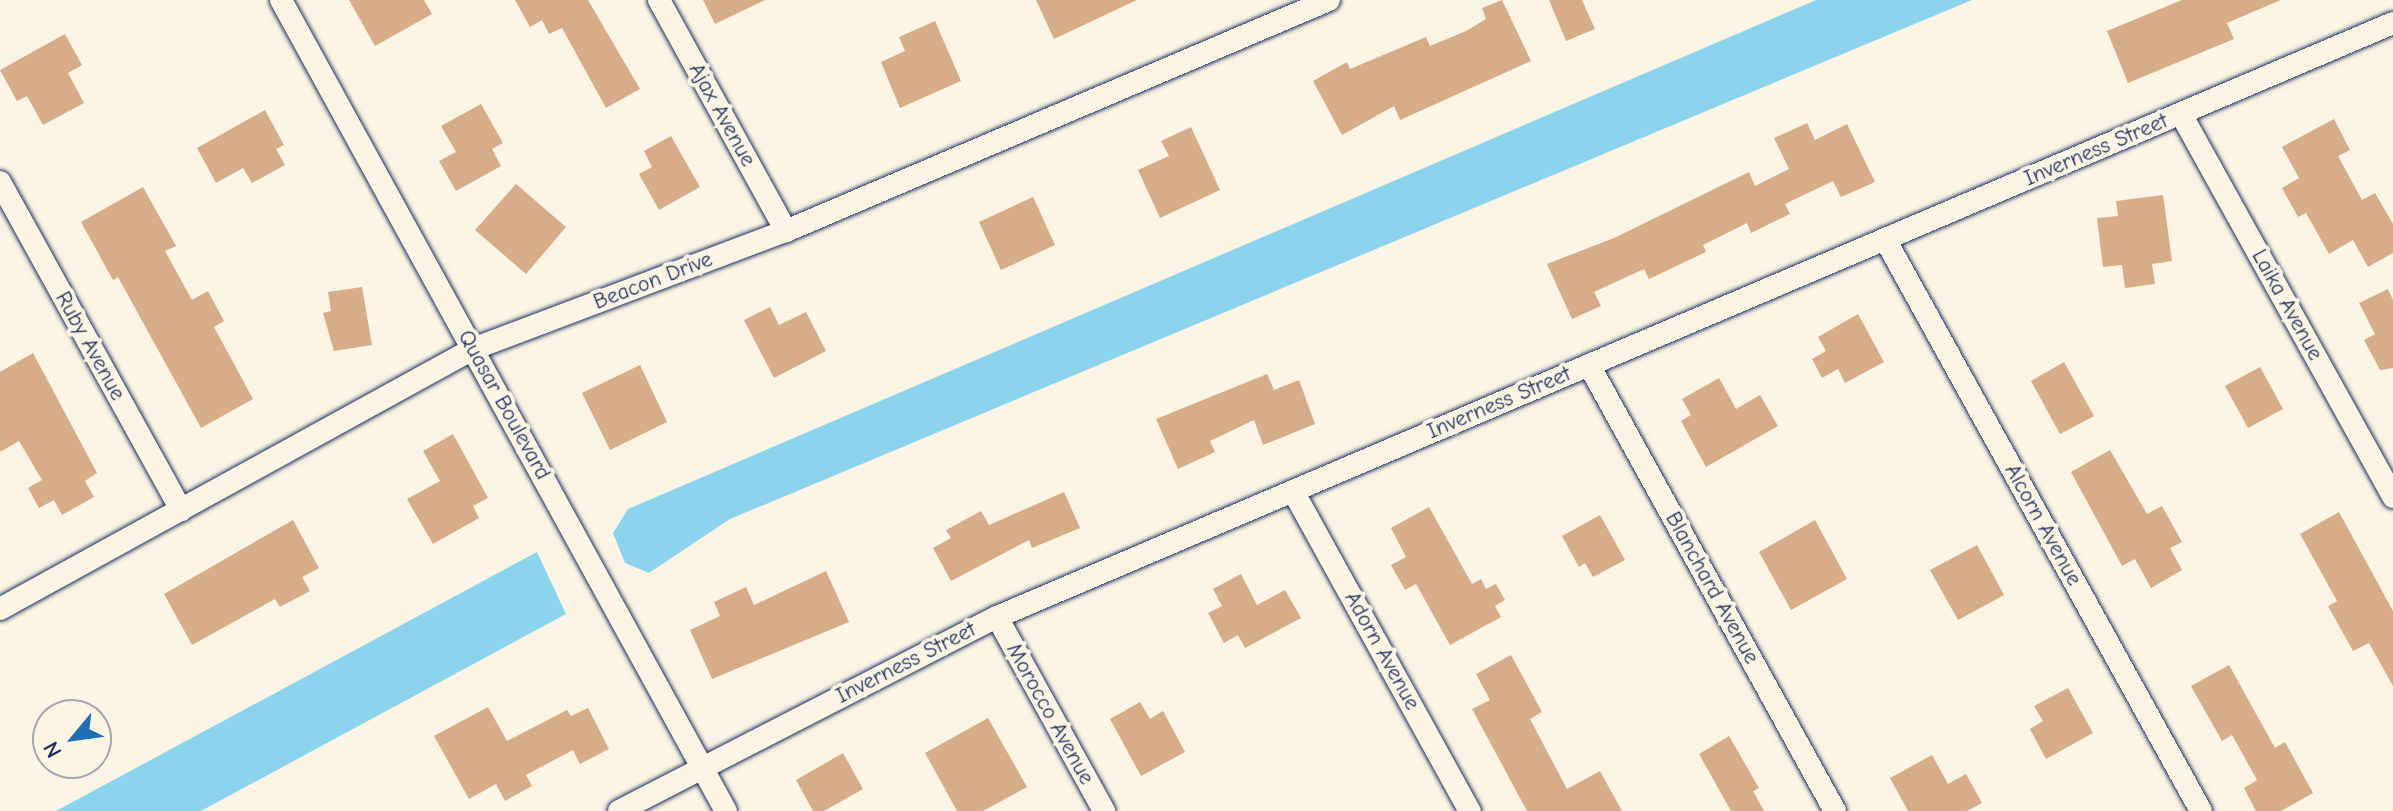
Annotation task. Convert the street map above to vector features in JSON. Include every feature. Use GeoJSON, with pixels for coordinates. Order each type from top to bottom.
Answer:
{"type":"FeatureCollection","features":[{"type":"Feature","properties":{"kind":"street","name":"Quasar Boulevard"},"geometry":{"type":"LineString","coordinates":[[281,0],[726,811]]}},
{"type":"Feature","properties":{"kind":"street","name":"Ajax Avenue"},"geometry":{"type":"LineString","coordinates":[[659,0],[786,231]]}},
{"type":"Feature","properties":{"kind":"street","name":"Beacon Drive"},"geometry":{"type":"LineString","coordinates":[[0,609],[473,349],[786,231],[1329,0]]}},
{"type":"Feature","properties":{"kind":"street","name":"Inverness Street"},"geometry":{"type":"LineString","coordinates":[[619,811],[701,766],[997,617],[2393,23]]}},
{"type":"Feature","properties":{"kind":"street","name":"Laika Avenue"},"geometry":{"type":"LineString","coordinates":[[2181,114],[2393,497]]}},
{"type":"Feature","properties":{"kind":"street","name":"Ruby Avenue"},"geometry":{"type":"LineString","coordinates":[[0,182],[181,510]]}},
{"type":"Feature","properties":{"kind":"street","name":"Alcorn Avenue"},"geometry":{"type":"LineString","coordinates":[[1885,239],[2201,811]]}},
{"type":"Feature","properties":{"kind":"street","name":"Blanchard Avenue"},"geometry":{"type":"LineString","coordinates":[[1589,365],[1835,811]]}},
{"type":"Feature","properties":{"kind":"street","name":"Adorn Avenue"},"geometry":{"type":"LineString","coordinates":[[1293,491],[1470,811]]}},
{"type":"Feature","properties":{"kind":"street","name":"Morocco Avenue"},"geometry":{"type":"LineString","coordinates":[[997,617],[1104,811]]}},
{"type":"Feature","properties":{"kind":"water"},"geometry":{"type":"Polygon","coordinates":[[[1816,0],[1972,0],[730,519],[649,573],[625,563],[613,533],[628,509],[1816,0]]]}},
{"type":"Feature","properties":{"kind":"water"},"geometry":{"type":"Polygon","coordinates":[[[537,552],[566,614],[201,811],[56,811],[537,552]]]}},
{"type":"Feature","properties":{"kind":"building"},"geometry":{"type":"Polygon","coordinates":[[[349,0],[424,0],[432,14],[375,46],[349,0]]]}},
{"type":"Feature","properties":{"kind":"building"},"geometry":{"type":"Polygon","coordinates":[[[515,0],[588,0],[640,89],[606,108],[562,28],[549,34],[542,20],[530,27],[515,0]]]}},
{"type":"Feature","properties":{"kind":"building"},"geometry":{"type":"Polygon","coordinates":[[[703,0],[765,0],[715,24],[703,0]]]}},
{"type":"Feature","properties":{"kind":"building"},"geometry":{"type":"Polygon","coordinates":[[[1036,0],[1137,0],[1054,39],[1036,0]]]}},
{"type":"Feature","properties":{"kind":"building"},"geometry":{"type":"Polygon","coordinates":[[[1502,0],[1531,61],[1400,120],[1394,106],[1342,135],[1313,81],[1347,62],[1350,69],[1426,37],[1430,46],[1466,31],[1486,19],[1482,8],[1502,0]]]}},
{"type":"Feature","properties":{"kind":"building"},"geometry":{"type":"Polygon","coordinates":[[[1549,0],[1582,0],[1595,29],[1566,41],[1549,0]]]}},
{"type":"Feature","properties":{"kind":"building"},"geometry":{"type":"Polygon","coordinates":[[[2182,0],[2281,0],[2227,23],[2234,39],[2128,83],[2107,31],[2182,0]]]}},
{"type":"Feature","properties":{"kind":"building"},"geometry":{"type":"Polygon","coordinates":[[[935,21],[961,81],[900,108],[881,62],[905,51],[899,37],[935,21]]]}},
{"type":"Feature","properties":{"kind":"building"},"geometry":{"type":"Polygon","coordinates":[[[65,34],[82,65],[68,73],[84,103],[43,125],[27,96],[17,101],[0,70],[65,34]]]}},
{"type":"Feature","properties":{"kind":"building"},"geometry":{"type":"Polygon","coordinates":[[[481,104],[503,143],[492,149],[501,166],[456,191],[439,161],[456,152],[441,126],[481,104]]]}},
{"type":"Feature","properties":{"kind":"building"},"geometry":{"type":"Polygon","coordinates":[[[265,110],[284,145],[276,149],[285,165],[252,183],[243,168],[216,183],[197,148],[265,110]]]}},
{"type":"Feature","properties":{"kind":"building"},"geometry":{"type":"Polygon","coordinates":[[[2334,119],[2350,150],[2338,156],[2362,200],[2375,193],[2393,224],[2393,253],[2368,267],[2353,240],[2329,254],[2306,213],[2298,217],[2282,188],[2299,178],[2282,147],[2334,119]]]}},
{"type":"Feature","properties":{"kind":"building"},"geometry":{"type":"Polygon","coordinates":[[[1807,123],[1815,140],[1847,124],[1875,182],[1841,197],[1833,181],[1785,204],[1790,214],[1751,233],[1747,223],[1703,245],[1706,252],[1649,279],[1644,269],[1594,292],[1601,306],[1572,319],[1547,264],[1614,238],[1749,172],[1755,186],[1789,169],[1774,138],[1807,123]]]}},
{"type":"Feature","properties":{"kind":"building"},"geometry":{"type":"Polygon","coordinates":[[[1191,127],[1220,190],[1160,218],[1138,170],[1169,156],[1161,141],[1191,127]]]}},
{"type":"Feature","properties":{"kind":"building"},"geometry":{"type":"Polygon","coordinates":[[[671,136],[700,187],[659,210],[639,174],[652,167],[644,151],[671,136]]]}},
{"type":"Feature","properties":{"kind":"building"},"geometry":{"type":"Polygon","coordinates":[[[516,184],[566,227],[526,274],[475,230],[516,184]]]}},
{"type":"Feature","properties":{"kind":"building"},"geometry":{"type":"Polygon","coordinates":[[[143,187],[176,246],[165,251],[192,300],[208,291],[224,321],[214,327],[253,399],[201,428],[118,277],[113,280],[81,222],[143,187]]]}},
{"type":"Feature","properties":{"kind":"building"},"geometry":{"type":"Polygon","coordinates":[[[2163,195],[2172,261],[2152,264],[2155,284],[2125,288],[2122,265],[2103,267],[2097,218],[2118,216],[2116,201],[2163,195]]]}},
{"type":"Feature","properties":{"kind":"building"},"geometry":{"type":"Polygon","coordinates":[[[1033,197],[1055,245],[1001,270],[979,222],[1033,197]]]}},
{"type":"Feature","properties":{"kind":"building"},"geometry":{"type":"Polygon","coordinates":[[[362,287],[372,345],[334,351],[323,313],[331,311],[328,292],[362,287]]]}},
{"type":"Feature","properties":{"kind":"building"},"geometry":{"type":"Polygon","coordinates":[[[2388,289],[2393,300],[2393,368],[2380,370],[2364,340],[2375,334],[2359,303],[2388,289]]]}},
{"type":"Feature","properties":{"kind":"building"},"geometry":{"type":"Polygon","coordinates":[[[770,307],[779,325],[806,312],[826,351],[774,378],[744,320],[770,307]]]}},
{"type":"Feature","properties":{"kind":"building"},"geometry":{"type":"Polygon","coordinates":[[[1858,314],[1884,362],[1845,383],[1838,369],[1822,378],[1812,359],[1826,351],[1818,337],[1858,314]]]}},
{"type":"Feature","properties":{"kind":"building"},"geometry":{"type":"Polygon","coordinates":[[[33,353],[97,473],[85,481],[94,497],[62,515],[54,500],[39,508],[28,488],[42,480],[19,441],[0,452],[0,372],[33,353]]]}},
{"type":"Feature","properties":{"kind":"building"},"geometry":{"type":"Polygon","coordinates":[[[2064,362],[2094,416],[2060,434],[2031,381],[2064,362]]]}},
{"type":"Feature","properties":{"kind":"building"},"geometry":{"type":"Polygon","coordinates":[[[640,365],[667,422],[610,450],[582,393],[640,365]]]}},
{"type":"Feature","properties":{"kind":"building"},"geometry":{"type":"Polygon","coordinates":[[[2260,367],[2283,409],[2248,428],[2225,386],[2260,367]]]}},
{"type":"Feature","properties":{"kind":"building"},"geometry":{"type":"Polygon","coordinates":[[[1267,374],[1274,390],[1299,380],[1315,424],[1263,445],[1254,420],[1210,441],[1215,452],[1178,469],[1156,419],[1267,374]]]}},
{"type":"Feature","properties":{"kind":"building"},"geometry":{"type":"Polygon","coordinates":[[[1719,378],[1736,409],[1760,395],[1778,426],[1706,467],[1681,421],[1691,415],[1682,399],[1719,378]]]}},
{"type":"Feature","properties":{"kind":"building"},"geometry":{"type":"Polygon","coordinates":[[[453,434],[488,498],[473,506],[479,518],[433,544],[407,499],[440,481],[423,451],[453,434]]]}},
{"type":"Feature","properties":{"kind":"building"},"geometry":{"type":"Polygon","coordinates":[[[2110,450],[2147,514],[2162,506],[2182,542],[2170,548],[2182,570],[2151,588],[2135,559],[2122,566],[2071,472],[2110,450]]]}},
{"type":"Feature","properties":{"kind":"building"},"geometry":{"type":"Polygon","coordinates":[[[1064,492],[1080,528],[1032,548],[1029,540],[951,581],[933,548],[951,538],[946,530],[981,511],[989,525],[1064,492]]]}},
{"type":"Feature","properties":{"kind":"building"},"geometry":{"type":"Polygon","coordinates":[[[1429,507],[1472,584],[1481,579],[1486,589],[1496,584],[1505,600],[1495,606],[1501,617],[1450,645],[1416,584],[1405,590],[1391,565],[1406,557],[1391,528],[1429,507]]]}},
{"type":"Feature","properties":{"kind":"building"},"geometry":{"type":"Polygon","coordinates":[[[2339,512],[2393,611],[2393,686],[2369,643],[2353,651],[2328,606],[2337,601],[2300,534],[2339,512]]]}},
{"type":"Feature","properties":{"kind":"building"},"geometry":{"type":"Polygon","coordinates":[[[1600,515],[1625,560],[1593,577],[1585,563],[1579,567],[1562,536],[1600,515]]]}},
{"type":"Feature","properties":{"kind":"building"},"geometry":{"type":"Polygon","coordinates":[[[293,520],[319,568],[302,577],[310,591],[280,607],[275,599],[192,645],[164,594],[293,520]]]}},
{"type":"Feature","properties":{"kind":"building"},"geometry":{"type":"Polygon","coordinates":[[[1815,520],[1847,579],[1791,610],[1759,552],[1815,520]]]}},
{"type":"Feature","properties":{"kind":"building"},"geometry":{"type":"Polygon","coordinates":[[[1977,545],[2004,595],[1958,620],[1930,570],[1977,545]]]}},
{"type":"Feature","properties":{"kind":"building"},"geometry":{"type":"Polygon","coordinates":[[[826,571],[849,622],[712,679],[690,630],[720,616],[714,602],[746,587],[754,605],[826,571]]]}},
{"type":"Feature","properties":{"kind":"building"},"geometry":{"type":"Polygon","coordinates":[[[1241,574],[1257,605],[1285,590],[1301,618],[1245,648],[1238,635],[1224,643],[1208,613],[1222,606],[1213,589],[1241,574]]]}},
{"type":"Feature","properties":{"kind":"building"},"geometry":{"type":"Polygon","coordinates":[[[1511,655],[1542,712],[1530,719],[1567,789],[1600,771],[1622,811],[1527,811],[1472,709],[1490,700],[1476,674],[1511,655]]]}},
{"type":"Feature","properties":{"kind":"building"},"geometry":{"type":"Polygon","coordinates":[[[2229,665],[2275,748],[2285,742],[2313,793],[2281,811],[2256,811],[2244,788],[2257,780],[2232,735],[2222,741],[2191,686],[2229,665]]]}},
{"type":"Feature","properties":{"kind":"building"},"geometry":{"type":"Polygon","coordinates":[[[2068,688],[2093,733],[2046,759],[2030,729],[2043,721],[2034,706],[2068,688]]]}},
{"type":"Feature","properties":{"kind":"building"},"geometry":{"type":"Polygon","coordinates":[[[1140,702],[1150,719],[1163,711],[1185,752],[1141,776],[1110,719],[1140,702]]]}},
{"type":"Feature","properties":{"kind":"building"},"geometry":{"type":"Polygon","coordinates":[[[488,707],[507,741],[567,710],[571,716],[588,708],[609,749],[580,764],[573,750],[526,775],[532,786],[505,801],[496,784],[469,799],[434,736],[488,707]]]}},
{"type":"Feature","properties":{"kind":"building"},"geometry":{"type":"Polygon","coordinates":[[[988,718],[1027,787],[983,811],[957,811],[925,753],[988,718]]]}},
{"type":"Feature","properties":{"kind":"building"},"geometry":{"type":"Polygon","coordinates":[[[1729,736],[1759,788],[1753,791],[1764,811],[1731,811],[1699,754],[1729,736]]]}},
{"type":"Feature","properties":{"kind":"building"},"geometry":{"type":"Polygon","coordinates":[[[843,753],[863,789],[824,811],[813,811],[796,780],[843,753]]]}},
{"type":"Feature","properties":{"kind":"building"},"geometry":{"type":"Polygon","coordinates":[[[1932,755],[1948,784],[1966,774],[1982,803],[1967,811],[1908,811],[1890,778],[1932,755]]]}}]}
